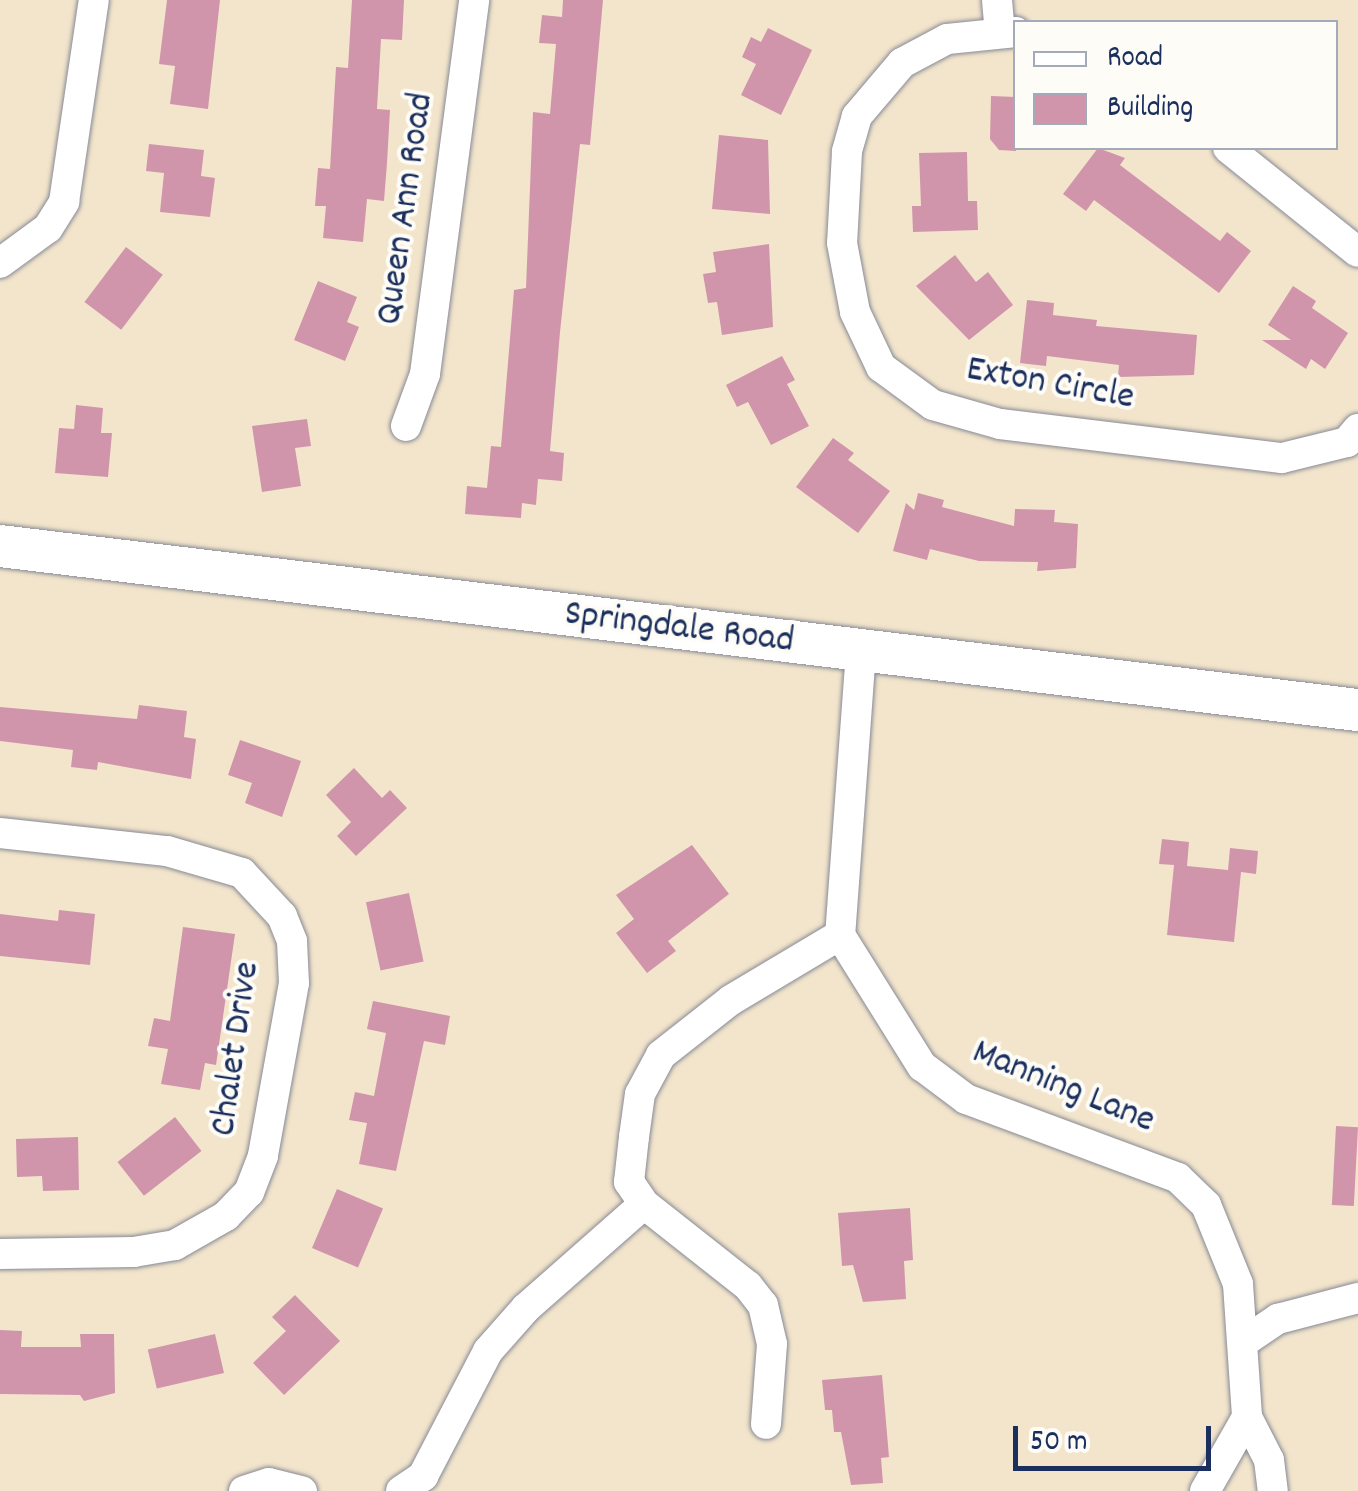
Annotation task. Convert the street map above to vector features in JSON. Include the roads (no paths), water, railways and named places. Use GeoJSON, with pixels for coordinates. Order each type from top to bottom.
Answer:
{"type":"FeatureCollection","features":[{"type":"Feature","properties":{"kind":"main road","name":"Springdale Road"},"geometry":{"type":"LineString","coordinates":[[0,546],[1358,710]]}},
{"type":"Feature","properties":{"kind":"street"},"geometry":{"type":"LineString","coordinates":[[0,262],[48,228],[64,202],[94,0]]}},
{"type":"Feature","properties":{"kind":"street","name":"Queen Ann Road"},"geometry":{"type":"LineString","coordinates":[[406,426],[424,374],[474,0]]}},
{"type":"Feature","properties":{"kind":"street"},"geometry":{"type":"LineString","coordinates":[[997,0],[1008,32]]}},
{"type":"Feature","properties":{"kind":"street","name":"Exton Circle"},"geometry":{"type":"LineString","coordinates":[[1008,32],[947,40],[902,63],[857,116],[848,152],[842,243],[854,312],[881,367],[933,405],[1000,424],[1282,458],[1347,442],[1358,429]]}},
{"type":"Feature","properties":{"kind":"street"},"geometry":{"type":"LineString","coordinates":[[1230,150],[1358,252]]}},
{"type":"Feature","properties":{"kind":"street"},"geometry":{"type":"LineString","coordinates":[[766,1424],[772,1344],[763,1305],[748,1286],[644,1204],[629,1182],[634,1137],[640,1094],[661,1055],[731,1000],[840,934],[861,651]]}},
{"type":"Feature","properties":{"kind":"street","name":"Chalet Drive"},"geometry":{"type":"LineString","coordinates":[[0,833],[212,862],[242,874],[282,916],[292,941],[294,983],[263,1156],[244,1197],[226,1216],[175,1245],[0,1254]]}},
{"type":"Feature","properties":{"kind":"street","name":"Manning Lane"},"geometry":{"type":"LineString","coordinates":[[840,934],[922,1066],[966,1099],[1178,1178],[1206,1205],[1238,1284],[1245,1341],[1246,1418],[1268,1460],[1273,1491]]}},
{"type":"Feature","properties":{"kind":"street"},"geometry":{"type":"LineString","coordinates":[[401,1491],[423,1476],[488,1351],[526,1308],[644,1204]]}},
{"type":"Feature","properties":{"kind":"street"},"geometry":{"type":"LineString","coordinates":[[1245,1341],[1278,1318],[1358,1298]]}},
{"type":"Feature","properties":{"kind":"street"},"geometry":{"type":"LineString","coordinates":[[1205,1491],[1246,1418]]}},
{"type":"Feature","properties":{"kind":"street"},"geometry":{"type":"LineString","coordinates":[[244,1491],[268,1483],[302,1491]]}}]}
